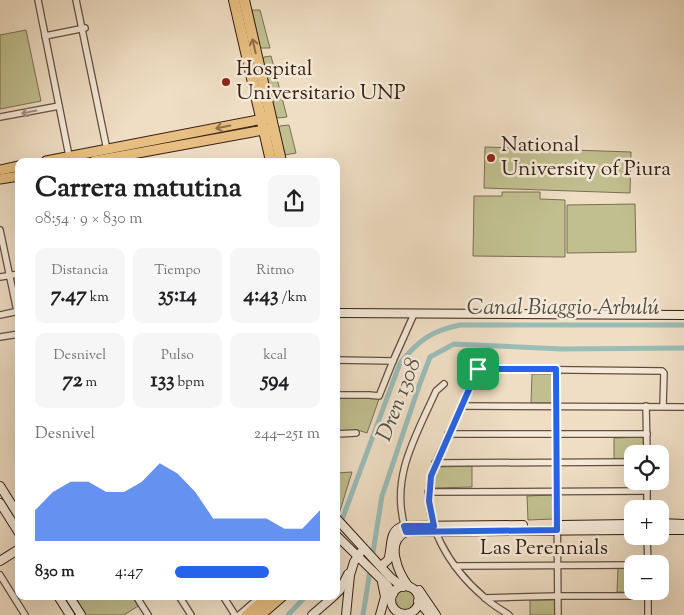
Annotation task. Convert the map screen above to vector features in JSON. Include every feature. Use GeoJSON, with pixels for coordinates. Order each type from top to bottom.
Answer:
{"type":"FeatureCollection","features":[{"type":"Feature","properties":{"kind":"highway"},"geometry":{"type":"LineString","coordinates":[[234,0],[267,124],[281,158]]}},
{"type":"Feature","properties":{"kind":"highway"},"geometry":{"type":"LineString","coordinates":[[244,0],[267,124],[271,158]]}},
{"type":"Feature","properties":{"kind":"highway"},"geometry":{"type":"LineString","coordinates":[[247,615],[262,600]]}},
{"type":"Feature","properties":{"kind":"highway"},"geometry":{"type":"LineString","coordinates":[[260,615],[277,600]]}},
{"type":"Feature","properties":{"kind":"main road"},"geometry":{"type":"LineString","coordinates":[[73,158],[107,150],[267,124]]}},
{"type":"Feature","properties":{"kind":"main road"},"geometry":{"type":"LineString","coordinates":[[108,158],[267,124]]}},
{"type":"Feature","properties":{"kind":"main road"},"geometry":{"type":"LineString","coordinates":[[0,170],[15,167]]}},
{"type":"Feature","properties":{"kind":"main road"},"geometry":{"type":"LineString","coordinates":[[0,179],[15,177]]}},
{"type":"Feature","properties":{"kind":"street"},"geometry":{"type":"LineString","coordinates":[[38,0],[69,158]]}},
{"type":"Feature","properties":{"kind":"street"},"geometry":{"type":"LineString","coordinates":[[76,0],[107,150]]}},
{"type":"Feature","properties":{"kind":"street"},"geometry":{"type":"LineString","coordinates":[[45,36],[83,29]]}},
{"type":"Feature","properties":{"kind":"street"},"geometry":{"type":"LineString","coordinates":[[0,117],[59,106]]}},
{"type":"Feature","properties":{"kind":"street"},"geometry":{"type":"LineString","coordinates":[[0,230],[15,299]]}},
{"type":"Feature","properties":{"kind":"street"},"geometry":{"type":"LineString","coordinates":[[0,277],[15,275]]}},
{"type":"Feature","properties":{"kind":"street"},"geometry":{"type":"LineString","coordinates":[[0,315],[15,312]]}},
{"type":"Feature","properties":{"kind":"street"},"geometry":{"type":"LineString","coordinates":[[340,313],[684,315]]}},
{"type":"Feature","properties":{"kind":"street"},"geometry":{"type":"LineString","coordinates":[[340,395],[379,396],[414,314]]}},
{"type":"Feature","properties":{"kind":"street"},"geometry":{"type":"LineString","coordinates":[[0,337],[15,335]]}},
{"type":"Feature","properties":{"kind":"street"},"geometry":{"type":"LineString","coordinates":[[340,360],[393,361]]}},
{"type":"Feature","properties":{"kind":"street"},"geometry":{"type":"LineString","coordinates":[[509,615],[484,598],[455,566],[446,553],[435,529],[428,492],[435,463],[478,369],[662,371],[664,373],[663,406]]}},
{"type":"Feature","properties":{"kind":"street"},"geometry":{"type":"LineString","coordinates":[[556,369],[558,615]]}},
{"type":"Feature","properties":{"kind":"street"},"geometry":{"type":"LineString","coordinates":[[428,615],[418,602],[416,593],[405,584],[397,567],[395,554],[400,536],[405,529],[400,502],[400,481],[403,467],[436,391],[444,384]]}},
{"type":"Feature","properties":{"kind":"street"},"geometry":{"type":"LineString","coordinates":[[461,406],[684,407]]}},
{"type":"Feature","properties":{"kind":"street"},"geometry":{"type":"LineString","coordinates":[[646,406],[647,445]]}},
{"type":"Feature","properties":{"kind":"street"},"geometry":{"type":"LineString","coordinates":[[340,434],[356,433]]}},
{"type":"Feature","properties":{"kind":"street"},"geometry":{"type":"LineString","coordinates":[[448,434],[647,434]]}},
{"type":"Feature","properties":{"kind":"street"},"geometry":{"type":"LineString","coordinates":[[435,463],[624,462]]}},
{"type":"Feature","properties":{"kind":"street"},"geometry":{"type":"LineString","coordinates":[[0,486],[15,510]]}},
{"type":"Feature","properties":{"kind":"street"},"geometry":{"type":"LineString","coordinates":[[428,492],[647,491],[647,500]]}},
{"type":"Feature","properties":{"kind":"street"},"geometry":{"type":"LineString","coordinates":[[0,503],[15,527]]}},
{"type":"Feature","properties":{"kind":"street"},"geometry":{"type":"LineString","coordinates":[[340,522],[391,578],[419,590],[436,615]]}},
{"type":"Feature","properties":{"kind":"street"},"geometry":{"type":"LineString","coordinates":[[669,523],[684,524]]}},
{"type":"Feature","properties":{"kind":"street"},"geometry":{"type":"LineString","coordinates":[[557,528],[624,524]]}},
{"type":"Feature","properties":{"kind":"street"},"geometry":{"type":"LineString","coordinates":[[380,565],[385,564],[390,558],[393,533],[399,527],[405,529],[557,528],[624,530]]}},
{"type":"Feature","properties":{"kind":"street"},"geometry":{"type":"LineString","coordinates":[[669,530],[684,530]]}},
{"type":"Feature","properties":{"kind":"street"},"geometry":{"type":"LineString","coordinates":[[340,590],[348,574],[349,547],[354,536]]}},
{"type":"Feature","properties":{"kind":"street"},"geometry":{"type":"LineString","coordinates":[[340,539],[378,577],[392,598],[393,613],[406,614],[414,610],[418,602]]}},
{"type":"Feature","properties":{"kind":"street"},"geometry":{"type":"LineString","coordinates":[[346,615],[352,567],[360,559],[364,547]]}},
{"type":"Feature","properties":{"kind":"street"},"geometry":{"type":"LineString","coordinates":[[0,561],[15,552]]}},
{"type":"Feature","properties":{"kind":"street","name":"Las Perennials"},"geometry":{"type":"LineString","coordinates":[[455,566],[624,565]]}},
{"type":"Feature","properties":{"kind":"street"},"geometry":{"type":"LineString","coordinates":[[0,575],[15,598]]}},
{"type":"Feature","properties":{"kind":"street"},"geometry":{"type":"LineString","coordinates":[[378,577],[385,597],[382,615]]}},
{"type":"Feature","properties":{"kind":"street"},"geometry":{"type":"LineString","coordinates":[[382,615],[397,589],[405,584]]}},
{"type":"Feature","properties":{"kind":"street"},"geometry":{"type":"LineString","coordinates":[[484,598],[624,595]]}},
{"type":"Feature","properties":{"kind":"street"},"geometry":{"type":"LineString","coordinates":[[340,597],[348,598]]}},
{"type":"Feature","properties":{"kind":"street"},"geometry":{"type":"LineString","coordinates":[[16,600],[26,615]]}},
{"type":"Feature","properties":{"kind":"street"},"geometry":{"type":"LineString","coordinates":[[61,600],[70,615]]}},
{"type":"Feature","properties":{"kind":"street"},"geometry":{"type":"LineString","coordinates":[[72,600],[81,615]]}},
{"type":"Feature","properties":{"kind":"street"},"geometry":{"type":"LineString","coordinates":[[139,600],[148,615]]}},
{"type":"Feature","properties":{"kind":"street"},"geometry":{"type":"LineString","coordinates":[[181,600],[190,615]]}},
{"type":"Feature","properties":{"kind":"street"},"geometry":{"type":"LineString","coordinates":[[226,600],[235,615]]}},
{"type":"Feature","properties":{"kind":"street"},"geometry":{"type":"LineString","coordinates":[[239,615],[261,600]]}},
{"type":"Feature","properties":{"kind":"street"},"geometry":{"type":"LineString","coordinates":[[312,615],[329,600]]}},
{"type":"Feature","properties":{"kind":"street"},"geometry":{"type":"LineString","coordinates":[[648,600],[648,615]]}},
{"type":"Feature","properties":{"kind":"street"},"geometry":{"type":"LineString","coordinates":[[414,610],[428,615]]}},
{"type":"Feature","properties":{"kind":"shaded area"},"geometry":{"type":"Polygon","coordinates":[[[252,10],[260,10],[270,48],[260,48],[252,10]]]}},
{"type":"Feature","properties":{"kind":"shaded area"},"geometry":{"type":"Polygon","coordinates":[[[26,30],[41,101],[0,109],[0,35],[26,30]]]}},
{"type":"Feature","properties":{"kind":"shaded area"},"geometry":{"type":"Polygon","coordinates":[[[271,56],[287,117],[276,117],[263,60],[264,57],[271,56]]]}},
{"type":"Feature","properties":{"kind":"shaded area"},"geometry":{"type":"Polygon","coordinates":[[[289,125],[296,153],[285,155],[278,129],[280,126],[289,125]]]}},
{"type":"Feature","properties":{"kind":"shaded area"},"geometry":{"type":"Polygon","coordinates":[[[485,147],[631,152],[630,193],[484,188],[485,147]]]}},
{"type":"Feature","properties":{"kind":"shaded area"},"geometry":{"type":"Polygon","coordinates":[[[502,192],[540,192],[540,199],[565,200],[565,257],[473,256],[474,196],[502,196],[502,192]]]}},
{"type":"Feature","properties":{"kind":"shaded area"},"geometry":{"type":"Polygon","coordinates":[[[635,204],[636,252],[567,253],[567,205],[635,204]]]}},
{"type":"Feature","properties":{"kind":"shaded area"},"geometry":{"type":"Polygon","coordinates":[[[532,374],[553,374],[553,403],[531,403],[532,374]]]}},
{"type":"Feature","properties":{"kind":"shaded area"},"geometry":{"type":"Polygon","coordinates":[[[363,396],[379,399],[367,433],[361,431],[340,431],[340,397],[363,396]]]}},
{"type":"Feature","properties":{"kind":"shaded area"},"geometry":{"type":"Polygon","coordinates":[[[643,437],[643,445],[624,445],[624,459],[614,460],[614,438],[643,437]]]}},
{"type":"Feature","properties":{"kind":"shaded area"},"geometry":{"type":"Polygon","coordinates":[[[472,466],[472,487],[433,488],[438,467],[472,466]]]}},
{"type":"Feature","properties":{"kind":"shaded area"},"geometry":{"type":"Polygon","coordinates":[[[352,472],[340,511],[340,473],[352,472]]]}},
{"type":"Feature","properties":{"kind":"shaded area"},"geometry":{"type":"Polygon","coordinates":[[[552,495],[554,519],[528,520],[527,496],[552,495]]]}},
{"type":"Feature","properties":{"kind":"shaded area"},"geometry":{"type":"Polygon","coordinates":[[[618,568],[624,568],[624,592],[617,592],[618,568]]]}},
{"type":"Feature","properties":{"kind":"shaded area"},"geometry":{"type":"Polygon","coordinates":[[[405,589],[413,592],[416,600],[413,608],[405,611],[397,608],[394,600],[397,592],[405,589]]]}},
{"type":"Feature","properties":{"kind":"shaded area"},"geometry":{"type":"Polygon","coordinates":[[[77,600],[134,600],[138,606],[124,615],[86,615],[77,600]]]}},
{"type":"Feature","properties":{"kind":"shaded area"},"geometry":{"type":"Polygon","coordinates":[[[530,600],[556,600],[556,615],[530,615],[530,600]]]}},
{"type":"Feature","properties":{"kind":"waterway","name":"Canal Biaggio Arbulú"},"geometry":{"type":"LineString","coordinates":[[340,525],[400,363],[413,348],[426,338],[441,330],[460,325],[684,325]]}},
{"type":"Feature","properties":{"kind":"waterway","name":"Dren 1308"},"geometry":{"type":"LineString","coordinates":[[363,615],[382,496],[430,357],[454,344],[562,349],[684,348]]}},
{"type":"Feature","properties":{"kind":"waterway","name":"Canal Biaggio Arbulú"},"geometry":{"type":"LineString","coordinates":[[288,615],[302,600]]}},
{"type":"Feature","properties":{"kind":"place","name":"Hospital Universitario UNP"},"geometry":{"type":"Point","coordinates":[226,82]}},
{"type":"Feature","properties":{"kind":"place","name":"National University of Piura"},"geometry":{"type":"Point","coordinates":[491,158]}},
{"type":"Feature","properties":{"kind":"route"},"geometry":{"type":"LineString","coordinates":[[478,369],[556,369],[557,530],[406,532],[404,526],[434,526],[428,492],[431,476],[435,463],[478,369]]}}]}
